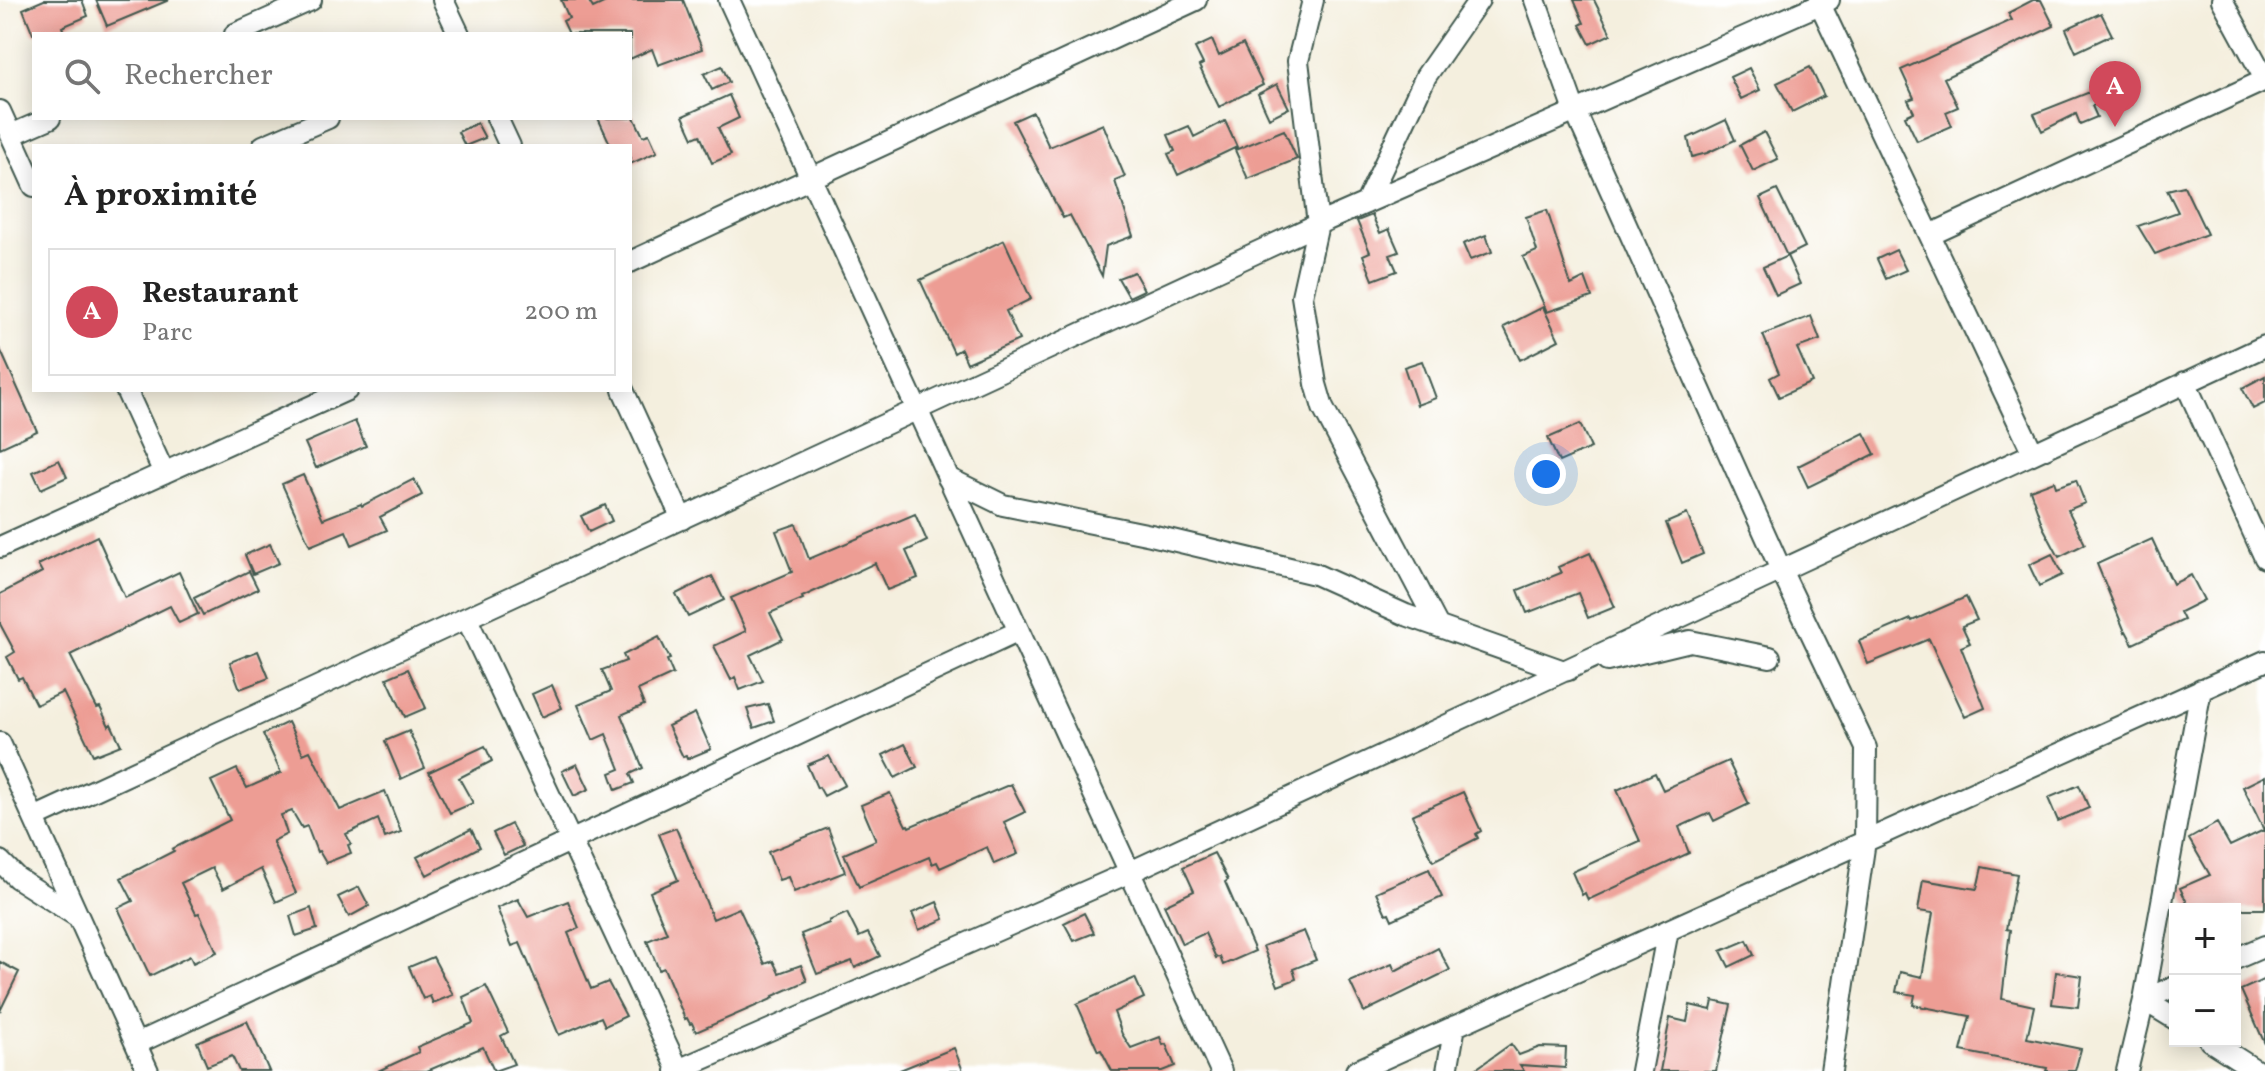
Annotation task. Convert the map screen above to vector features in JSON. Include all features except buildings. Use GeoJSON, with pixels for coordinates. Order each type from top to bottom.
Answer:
{"type":"FeatureCollection","features":[{"type":"Feature","properties":{"kind":"street"},"geometry":{"type":"LineString","coordinates":[[239,32],[311,0]]}},
{"type":"Feature","properties":{"kind":"street"},"geometry":{"type":"LineString","coordinates":[[443,0],[458,32]]}},
{"type":"Feature","properties":{"kind":"street"},"geometry":{"type":"LineString","coordinates":[[729,0],[1221,1071]]}},
{"type":"Feature","properties":{"kind":"street"},"geometry":{"type":"LineString","coordinates":[[632,261],[1196,0]]}},
{"type":"Feature","properties":{"kind":"street"},"geometry":{"type":"LineString","coordinates":[[1313,0],[1298,61],[1318,224],[1302,296],[1316,384],[1323,408],[1438,626]]}},
{"type":"Feature","properties":{"kind":"street"},"geometry":{"type":"LineString","coordinates":[[1366,203],[1426,76],[1479,0]]}},
{"type":"Feature","properties":{"kind":"street"},"geometry":{"type":"LineString","coordinates":[[1535,0],[1575,111],[1781,570],[1866,748],[1865,841],[1831,1071]]}},
{"type":"Feature","properties":{"kind":"street"},"geometry":{"type":"LineString","coordinates":[[1930,235],[2265,80],[2222,0]]}},
{"type":"Feature","properties":{"kind":"street"},"geometry":{"type":"LineString","coordinates":[[34,818],[1318,224],[1825,2],[2033,453]]}},
{"type":"Feature","properties":{"kind":"street"},"geometry":{"type":"LineString","coordinates":[[0,111],[32,182]]}},
{"type":"Feature","properties":{"kind":"street"},"geometry":{"type":"LineString","coordinates":[[11,135],[45,120]]}},
{"type":"Feature","properties":{"kind":"street"},"geometry":{"type":"LineString","coordinates":[[268,144],[323,120]]}},
{"type":"Feature","properties":{"kind":"street"},"geometry":{"type":"LineString","coordinates":[[498,120],[509,144]]}},
{"type":"Feature","properties":{"kind":"street"},"geometry":{"type":"LineString","coordinates":[[467,619],[678,1071],[1128,873],[2265,346]]}},
{"type":"Feature","properties":{"kind":"street"},"geometry":{"type":"LineString","coordinates":[[2185,382],[2265,558]]}},
{"type":"Feature","properties":{"kind":"street"},"geometry":{"type":"LineString","coordinates":[[127,392],[164,473]]}},
{"type":"Feature","properties":{"kind":"street"},"geometry":{"type":"LineString","coordinates":[[0,547],[343,392]]}},
{"type":"Feature","properties":{"kind":"street"},"geometry":{"type":"LineString","coordinates":[[624,392],[682,519]]}},
{"type":"Feature","properties":{"kind":"street"},"geometry":{"type":"LineString","coordinates":[[948,478],[1003,505],[1151,535],[1315,574],[1406,615],[1564,671],[1690,641],[1770,657]]}},
{"type":"Feature","properties":{"kind":"street"},"geometry":{"type":"LineString","coordinates":[[136,1044],[1019,631]]}},
{"type":"Feature","properties":{"kind":"street"},"geometry":{"type":"LineString","coordinates":[[1356,1071],[2265,661]]}},
{"type":"Feature","properties":{"kind":"street"},"geometry":{"type":"LineString","coordinates":[[2127,1071],[2144,1000],[2201,689]]}},
{"type":"Feature","properties":{"kind":"street"},"geometry":{"type":"LineString","coordinates":[[0,743],[148,1071]]}},
{"type":"Feature","properties":{"kind":"street"},"geometry":{"type":"LineString","coordinates":[[0,861],[17,878],[79,918]]}},
{"type":"Feature","properties":{"kind":"street"},"geometry":{"type":"LineString","coordinates":[[1641,1071],[1668,930]]}},
{"type":"Feature","properties":{"kind":"street"},"geometry":{"type":"LineString","coordinates":[[2241,956],[2265,946]]}},
{"type":"Feature","properties":{"kind":"street"},"geometry":{"type":"LineString","coordinates":[[2144,1000],[2169,989]]}},
{"type":"Feature","properties":{"kind":"street"},"geometry":{"type":"LineString","coordinates":[[2144,1000],[2169,1015]]}},
{"type":"Feature","properties":{"kind":"street"},"geometry":{"type":"LineString","coordinates":[[1447,1071],[1455,1026]]}},
{"type":"Feature","properties":{"kind":"street"},"geometry":{"type":"LineString","coordinates":[[2219,1047],[2257,1071]]}},
{"type":"Feature","properties":{"kind":"place","name":"Restaurant"},"geometry":{"type":"Point","coordinates":[2115,127]}}]}
